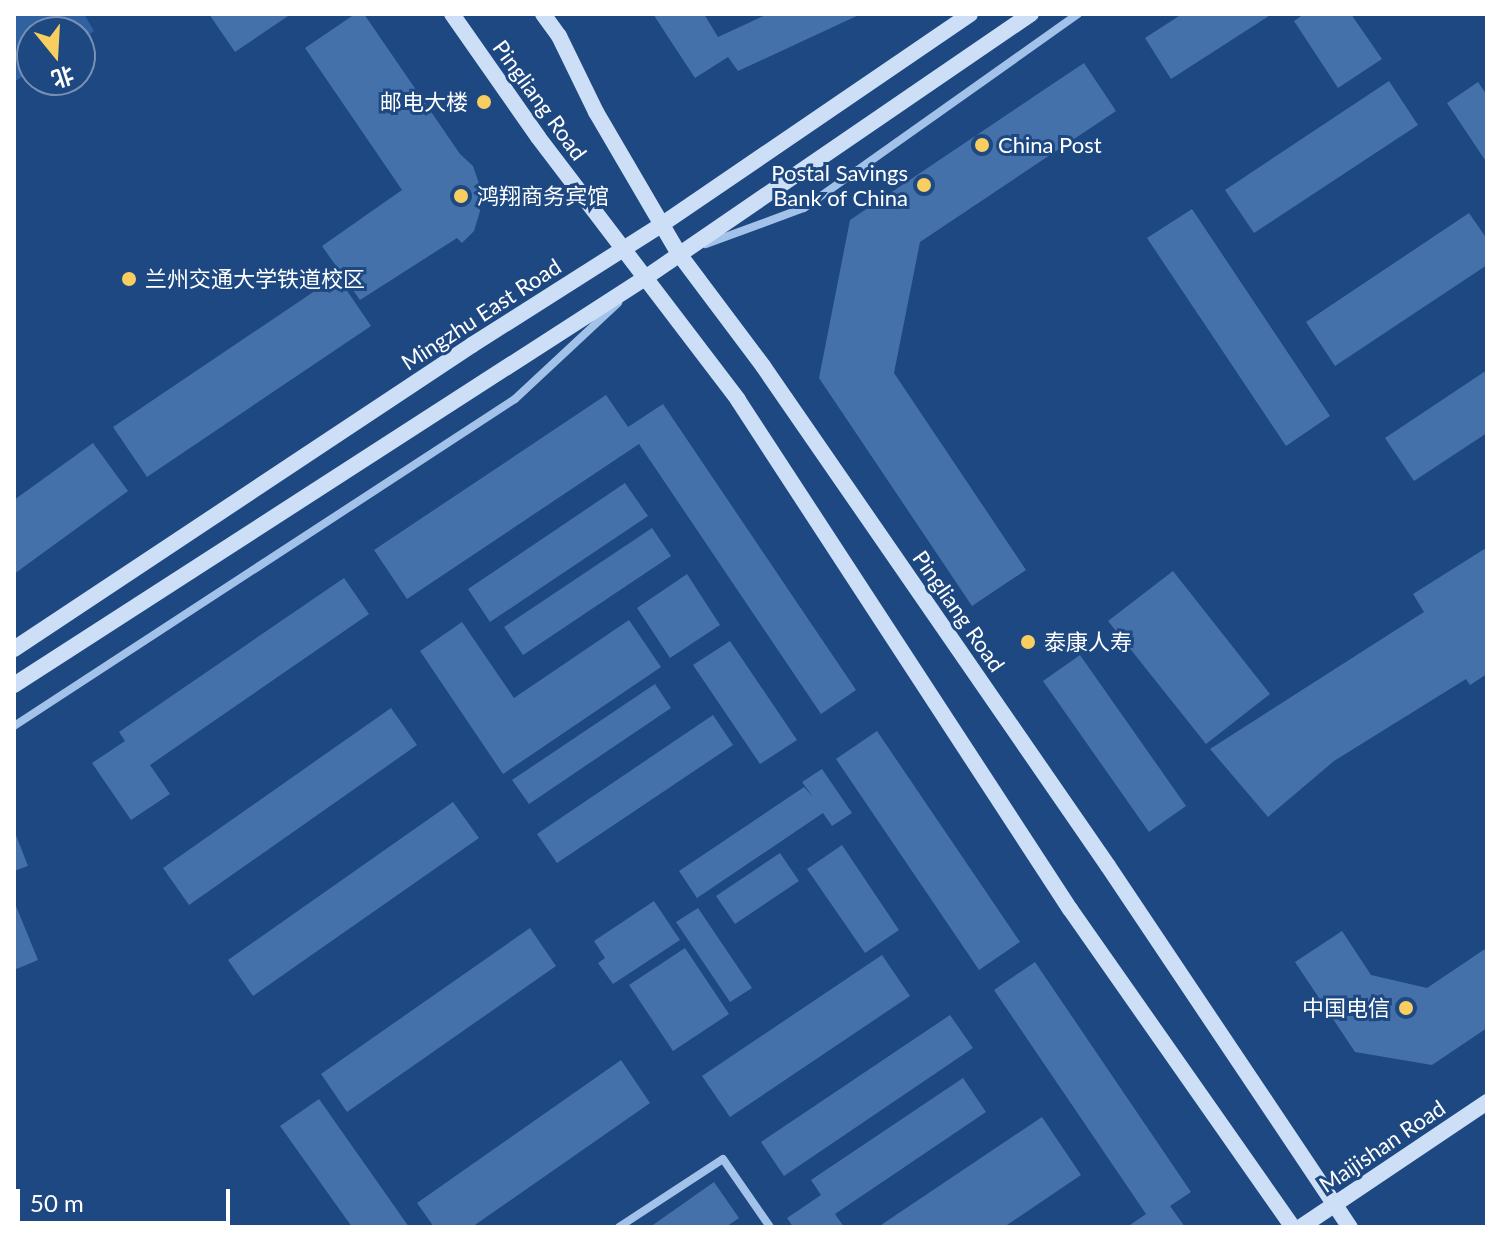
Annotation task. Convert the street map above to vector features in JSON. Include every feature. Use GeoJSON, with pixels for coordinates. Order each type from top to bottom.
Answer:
{"type":"FeatureCollection","features":[{"type":"Feature","properties":{"kind":"street","name":"Pingliang Road"},"geometry":{"type":"LineString","coordinates":[[452,14],[645,278]]}},
{"type":"Feature","properties":{"kind":"street","name":"Pingliang Road"},"geometry":{"type":"LineString","coordinates":[[543,14],[559,36],[596,112],[679,254],[772,379],[1108,866],[1350,1227]]}},
{"type":"Feature","properties":{"kind":"street","name":"Mingzhu East Road"},"geometry":{"type":"LineString","coordinates":[[14,649],[661,225],[970,14]]}},
{"type":"Feature","properties":{"kind":"street"},"geometry":{"type":"LineString","coordinates":[[14,685],[645,278],[1031,14]]}},
{"type":"Feature","properties":{"kind":"street"},"geometry":{"type":"LineString","coordinates":[[679,254],[804,208],[1078,14]]}},
{"type":"Feature","properties":{"kind":"street"},"geometry":{"type":"LineString","coordinates":[[14,726],[515,399],[645,278]]}},
{"type":"Feature","properties":{"kind":"street"},"geometry":{"type":"LineString","coordinates":[[645,278],[738,400],[1053,884],[1293,1227]]}},
{"type":"Feature","properties":{"kind":"street","name":"Maijishan Road"},"geometry":{"type":"LineString","coordinates":[[1301,1227],[1487,1102]]}},
{"type":"Feature","properties":{"kind":"street"},"geometry":{"type":"LineString","coordinates":[[619,1227],[723,1159],[770,1227]]}},
{"type":"Feature","properties":{"kind":"shaded area"},"geometry":{"type":"Polygon","coordinates":[[[14,14],[84,14],[16,16],[14,82],[14,14]]]}},
{"type":"Feature","properties":{"kind":"building"},"geometry":{"type":"Polygon","coordinates":[[[209,14],[291,14],[235,52],[209,14]]]}},
{"type":"Feature","properties":{"kind":"building"},"geometry":{"type":"Polygon","coordinates":[[[355,14],[364,14],[460,154],[473,166],[484,198],[474,231],[462,243],[457,238],[360,300],[322,246],[402,190],[305,48],[355,14]]]}},
{"type":"Feature","properties":{"kind":"building"},"geometry":{"type":"Polygon","coordinates":[[[653,14],[704,14],[718,37],[768,14],[861,14],[738,71],[728,57],[695,78],[653,14]]]}},
{"type":"Feature","properties":{"kind":"building"},"geometry":{"type":"Polygon","coordinates":[[[1182,14],[1272,14],[1171,79],[1145,38],[1182,14]]]}},
{"type":"Feature","properties":{"kind":"building"},"geometry":{"type":"Polygon","coordinates":[[[1304,14],[1351,14],[1382,59],[1338,88],[1294,21],[1304,14]]]}},
{"type":"Feature","properties":{"kind":"building"},"geometry":{"type":"Polygon","coordinates":[[[1084,63],[1116,111],[920,242],[894,373],[1026,570],[972,606],[819,378],[850,220],[1084,63]]]}},
{"type":"Feature","properties":{"kind":"building"},"geometry":{"type":"Polygon","coordinates":[[[1389,81],[1418,125],[1254,233],[1225,190],[1389,81]]]}},
{"type":"Feature","properties":{"kind":"building"},"geometry":{"type":"Polygon","coordinates":[[[1478,82],[1487,95],[1487,163],[1447,103],[1478,82]]]}},
{"type":"Feature","properties":{"kind":"building"},"geometry":{"type":"Polygon","coordinates":[[[1192,209],[1330,416],[1286,446],[1147,238],[1192,209]]]}},
{"type":"Feature","properties":{"kind":"building"},"geometry":{"type":"Polygon","coordinates":[[[1469,213],[1487,239],[1487,265],[1335,366],[1306,322],[1469,213]]]}},
{"type":"Feature","properties":{"kind":"building"},"geometry":{"type":"Polygon","coordinates":[[[337,276],[371,326],[147,477],[113,427],[337,276]]]}},
{"type":"Feature","properties":{"kind":"building"},"geometry":{"type":"Polygon","coordinates":[[[1487,370],[1487,433],[1414,481],[1385,438],[1487,370]]]}},
{"type":"Feature","properties":{"kind":"building"},"geometry":{"type":"Polygon","coordinates":[[[606,395],[628,427],[663,404],[856,690],[821,714],[639,444],[407,599],[374,550],[606,395]]]}},
{"type":"Feature","properties":{"kind":"building"},"geometry":{"type":"Polygon","coordinates":[[[93,443],[128,491],[14,574],[14,500],[93,443]]]}},
{"type":"Feature","properties":{"kind":"building"},"geometry":{"type":"Polygon","coordinates":[[[625,483],[648,516],[490,622],[468,589],[625,483]]]}},
{"type":"Feature","properties":{"kind":"building"},"geometry":{"type":"Polygon","coordinates":[[[652,528],[671,556],[523,655],[504,627],[652,528]]]}},
{"type":"Feature","properties":{"kind":"building"},"geometry":{"type":"Polygon","coordinates":[[[1486,548],[1487,674],[1470,685],[1466,679],[1334,761],[1268,817],[1210,749],[1424,612],[1413,594],[1486,548]]]}},
{"type":"Feature","properties":{"kind":"building"},"geometry":{"type":"Polygon","coordinates":[[[1173,571],[1270,694],[1206,744],[1108,621],[1173,571]]]}},
{"type":"Feature","properties":{"kind":"building"},"geometry":{"type":"Polygon","coordinates":[[[687,574],[720,625],[670,658],[637,608],[687,574]]]}},
{"type":"Feature","properties":{"kind":"building"},"geometry":{"type":"Polygon","coordinates":[[[344,578],[369,614],[150,765],[170,794],[131,820],[92,763],[125,741],[119,732],[344,578]]]}},
{"type":"Feature","properties":{"kind":"building"},"geometry":{"type":"Polygon","coordinates":[[[629,620],[661,667],[503,774],[420,651],[462,622],[514,698],[629,620]]]}},
{"type":"Feature","properties":{"kind":"building"},"geometry":{"type":"Polygon","coordinates":[[[730,641],[797,740],[760,764],[693,665],[730,641]]]}},
{"type":"Feature","properties":{"kind":"building"},"geometry":{"type":"Polygon","coordinates":[[[1080,655],[1186,806],[1149,832],[1043,681],[1080,655]]]}},
{"type":"Feature","properties":{"kind":"building"},"geometry":{"type":"Polygon","coordinates":[[[655,684],[671,708],[529,804],[512,780],[655,684]]]}},
{"type":"Feature","properties":{"kind":"building"},"geometry":{"type":"Polygon","coordinates":[[[391,708],[417,745],[189,905],[163,868],[391,708]]]}},
{"type":"Feature","properties":{"kind":"building"},"geometry":{"type":"Polygon","coordinates":[[[713,715],[733,745],[557,863],[537,834],[713,715]]]}},
{"type":"Feature","properties":{"kind":"building"},"geometry":{"type":"Polygon","coordinates":[[[877,731],[1020,942],[979,970],[836,759],[877,731]]]}},
{"type":"Feature","properties":{"kind":"building"},"geometry":{"type":"Polygon","coordinates":[[[822,769],[852,813],[832,826],[823,813],[697,898],[679,871],[804,787],[813,797],[802,782],[822,769]]]}},
{"type":"Feature","properties":{"kind":"building"},"geometry":{"type":"Polygon","coordinates":[[[453,802],[479,838],[253,996],[228,960],[453,802]]]}},
{"type":"Feature","properties":{"kind":"building"},"geometry":{"type":"Polygon","coordinates":[[[14,830],[28,866],[14,871],[14,830]]]}},
{"type":"Feature","properties":{"kind":"building"},"geometry":{"type":"Polygon","coordinates":[[[842,845],[899,930],[865,953],[807,869],[842,845]]]}},
{"type":"Feature","properties":{"kind":"building"},"geometry":{"type":"Polygon","coordinates":[[[780,853],[799,881],[735,924],[716,896],[780,853]]]}},
{"type":"Feature","properties":{"kind":"building"},"geometry":{"type":"Polygon","coordinates":[[[654,901],[680,940],[613,984],[598,963],[605,958],[594,941],[654,901]]]}},
{"type":"Feature","properties":{"kind":"building"},"geometry":{"type":"Polygon","coordinates":[[[14,907],[38,960],[14,970],[14,907]]]}},
{"type":"Feature","properties":{"kind":"building"},"geometry":{"type":"Polygon","coordinates":[[[698,908],[752,988],[730,1002],[676,922],[698,908]]]}},
{"type":"Feature","properties":{"kind":"building"},"geometry":{"type":"Polygon","coordinates":[[[530,928],[556,966],[347,1112],[321,1074],[530,928]]]}},
{"type":"Feature","properties":{"kind":"building","name":"中国电信"},"geometry":{"type":"Polygon","coordinates":[[[1342,931],[1371,975],[1427,988],[1485,949],[1487,1028],[1432,1065],[1355,1052],[1295,962],[1342,931]]]}},
{"type":"Feature","properties":{"kind":"building"},"geometry":{"type":"Polygon","coordinates":[[[685,948],[729,1014],[673,1051],[629,985],[685,948]]]}},
{"type":"Feature","properties":{"kind":"building"},"geometry":{"type":"Polygon","coordinates":[[[882,955],[910,996],[730,1117],[702,1076],[882,955]]]}},
{"type":"Feature","properties":{"kind":"building"},"geometry":{"type":"Polygon","coordinates":[[[1035,962],[1191,1192],[1170,1206],[1185,1227],[1127,1227],[1146,1214],[994,990],[1035,962]]]}},
{"type":"Feature","properties":{"kind":"building"},"geometry":{"type":"Polygon","coordinates":[[[950,1015],[973,1048],[784,1176],[761,1142],[950,1015]]]}},
{"type":"Feature","properties":{"kind":"building"},"geometry":{"type":"Polygon","coordinates":[[[621,1060],[650,1103],[472,1227],[434,1227],[417,1203],[621,1060]]]}},
{"type":"Feature","properties":{"kind":"building"},"geometry":{"type":"Polygon","coordinates":[[[963,1078],[986,1112],[835,1214],[844,1227],[793,1227],[787,1218],[821,1195],[811,1180],[963,1078]]]}},
{"type":"Feature","properties":{"kind":"building"},"geometry":{"type":"Polygon","coordinates":[[[319,1099],[409,1227],[352,1227],[280,1126],[319,1099]]]}},
{"type":"Feature","properties":{"kind":"building"},"geometry":{"type":"Polygon","coordinates":[[[1042,1117],[1081,1175],[1004,1227],[878,1227],[1042,1117]]]}},
{"type":"Feature","properties":{"kind":"building"},"geometry":{"type":"Polygon","coordinates":[[[714,1182],[739,1218],[726,1227],[650,1227],[714,1182]]]}},
{"type":"Feature","properties":{"kind":"place","name":"邮电大楼"},"geometry":{"type":"Point","coordinates":[484,102]}},
{"type":"Feature","properties":{"kind":"place","name":"China Post"},"geometry":{"type":"Point","coordinates":[982,145]}},
{"type":"Feature","properties":{"kind":"place","name":"Postal Savings Bank of China"},"geometry":{"type":"Point","coordinates":[924,185]}},
{"type":"Feature","properties":{"kind":"place","name":"鸿翔商务宾馆"},"geometry":{"type":"Point","coordinates":[461,196]}},
{"type":"Feature","properties":{"kind":"place","name":"兰州交通大学铁道校区"},"geometry":{"type":"Point","coordinates":[129,279]}},
{"type":"Feature","properties":{"kind":"place","name":"泰康人寿"},"geometry":{"type":"Point","coordinates":[1028,642]}},
{"type":"Feature","properties":{"kind":"place","name":"中国电信"},"geometry":{"type":"Point","coordinates":[1406,1008]}}]}
